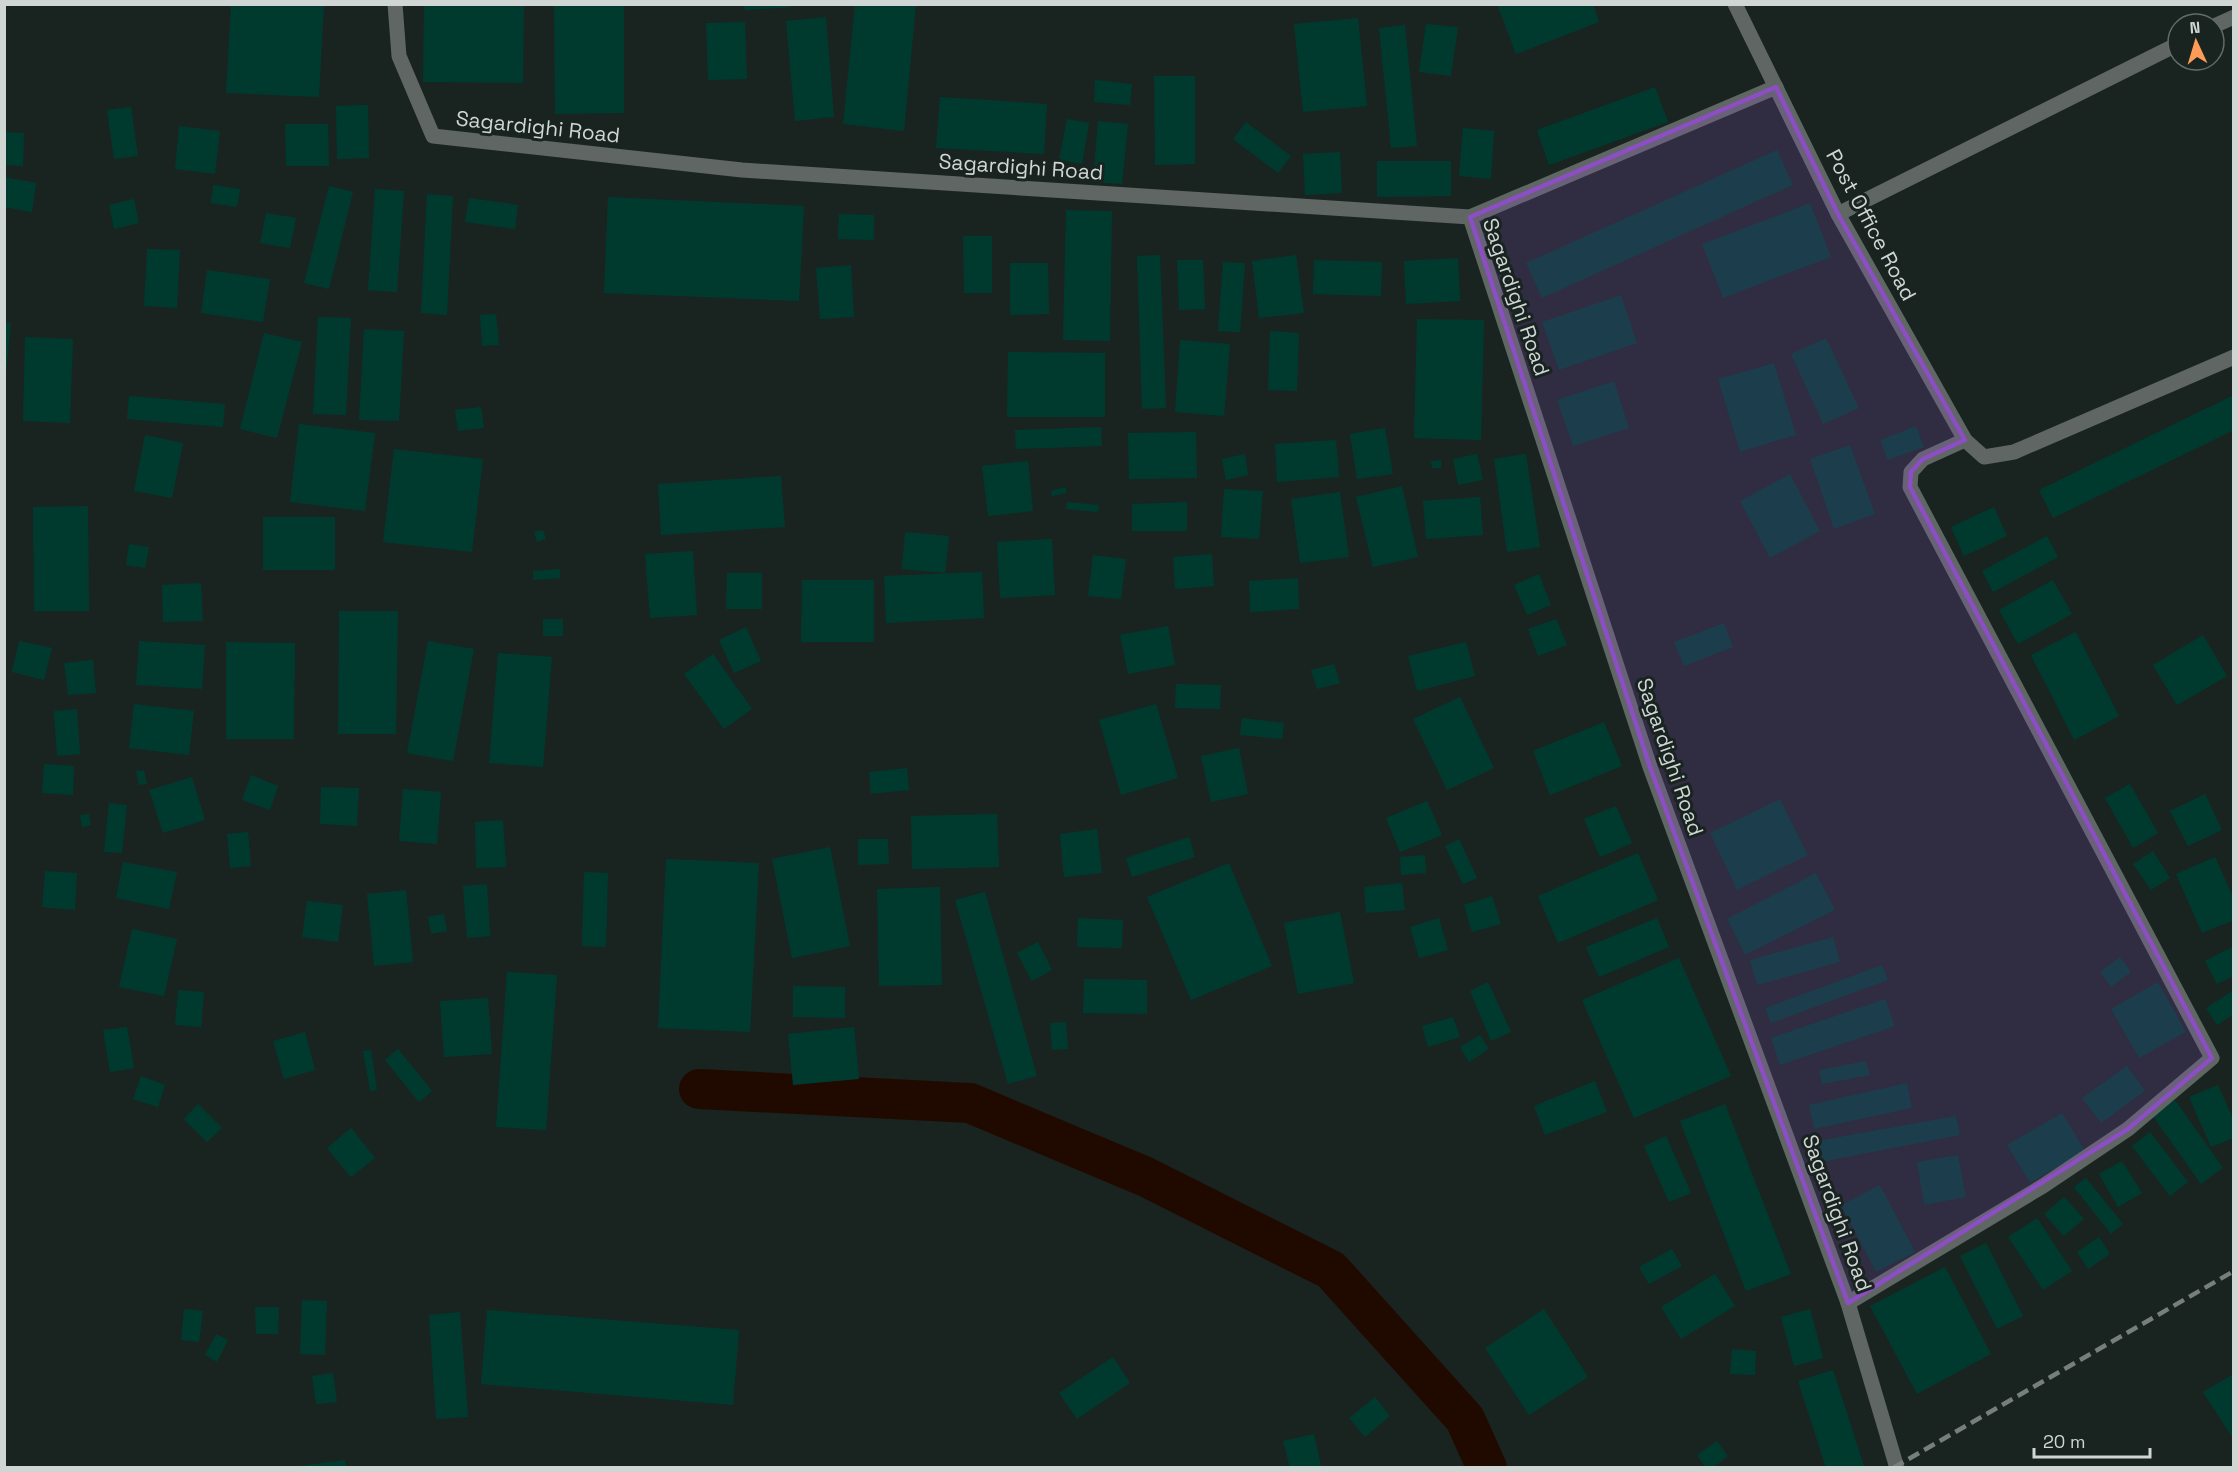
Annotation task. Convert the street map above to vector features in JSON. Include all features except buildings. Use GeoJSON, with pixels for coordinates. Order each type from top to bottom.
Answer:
{"type":"FeatureCollection","features":[{"type":"Feature","properties":{"kind":"street","name":"Sagardighi Road"},"geometry":{"type":"LineString","coordinates":[[395,4],[399,56],[433,136],[742,170],[1470,217],[1650,767],[1848,1303],[1897,1467]]}},
{"type":"Feature","properties":{"kind":"street","name":"Post Office Road"},"geometry":{"type":"LineString","coordinates":[[1734,4],[1838,214],[1965,440],[1984,457],[2014,452],[2234,357]]}},
{"type":"Feature","properties":{"kind":"street"},"geometry":{"type":"LineString","coordinates":[[1838,214],[2166,50]]}},
{"type":"Feature","properties":{"kind":"street"},"geometry":{"type":"LineString","coordinates":[[1470,217],[1776,87]]}},
{"type":"Feature","properties":{"kind":"street"},"geometry":{"type":"LineString","coordinates":[[1848,1303],[2043,1186],[2118,1135],[2212,1058],[1910,487],[1911,472],[1923,459],[1965,440]]}},
{"type":"Feature","properties":{"kind":"highlighted area"},"geometry":{"type":"Polygon","coordinates":[[[1776,87],[1838,214],[1965,440],[1923,459],[1911,472],[1910,487],[2212,1058],[2128,1129],[1848,1303],[1650,767],[1470,217],[1776,87]]]}},
{"type":"Feature","properties":{"kind":"waterway"},"geometry":{"type":"LineString","coordinates":[[699,1089],[970,1103],[1146,1177],[1331,1270],[1465,1419],[1487,1468]]}},
{"type":"Feature","properties":{"kind":"railway"},"geometry":{"type":"LineString","coordinates":[[1893,1468],[2234,1271]]}}]}
